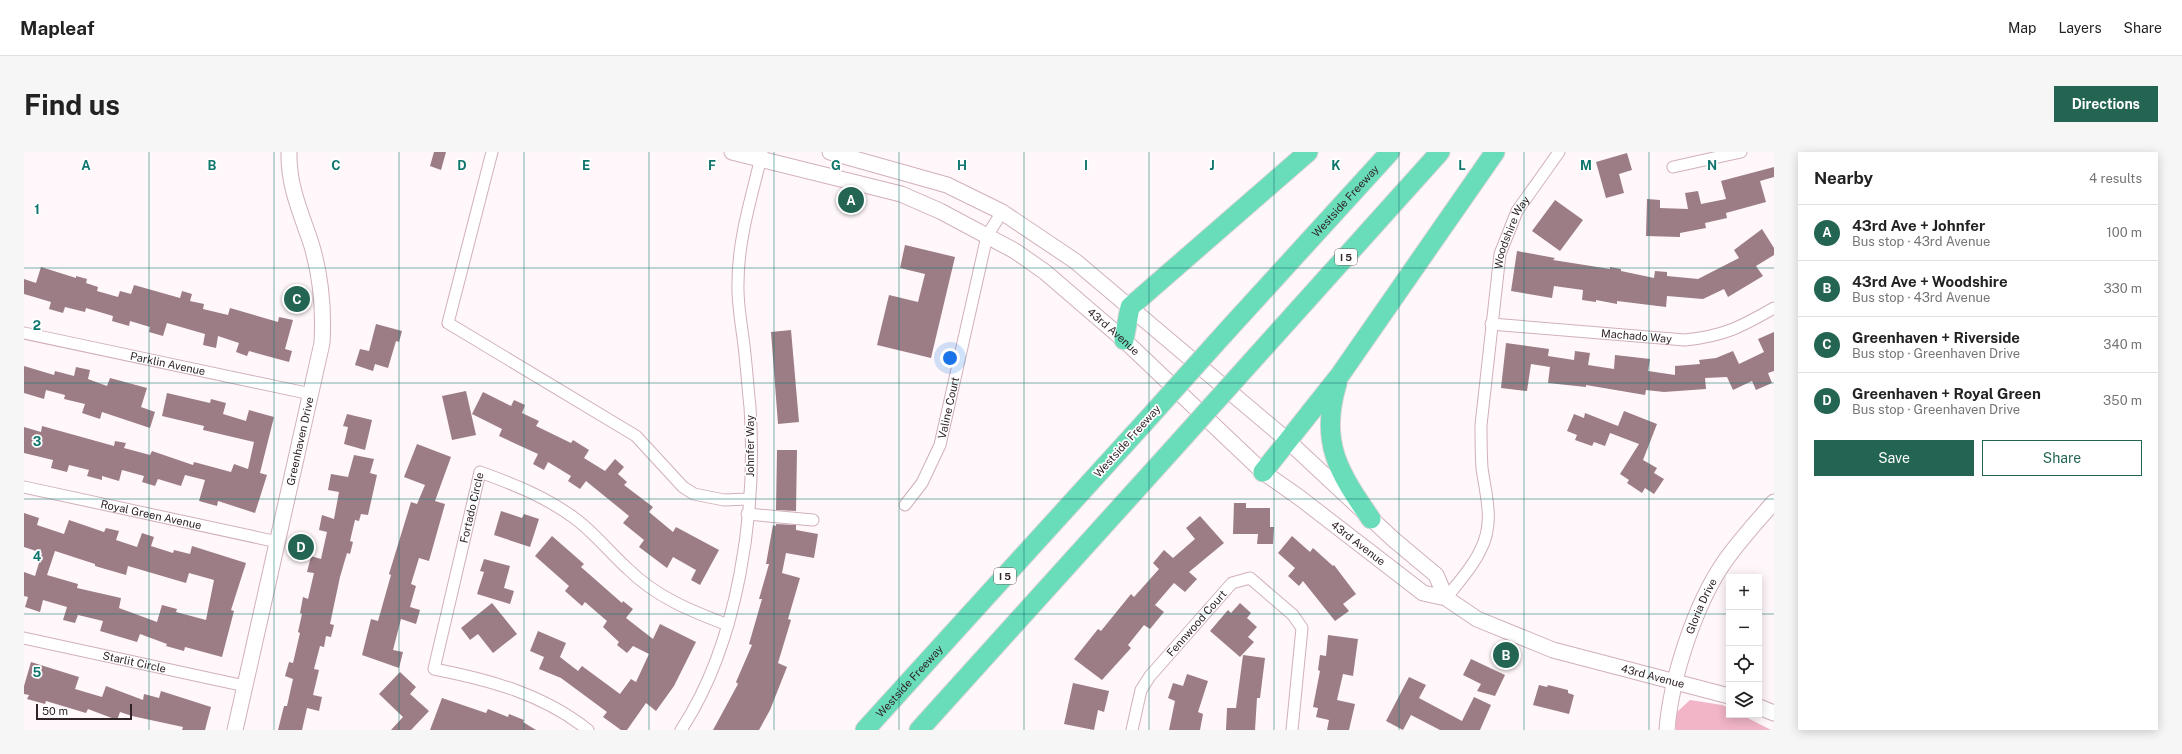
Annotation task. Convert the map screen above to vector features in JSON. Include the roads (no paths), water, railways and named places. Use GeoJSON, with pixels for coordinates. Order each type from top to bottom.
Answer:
{"type":"FeatureCollection","features":[{"type":"Feature","properties":{"kind":"highway"},"geometry":{"type":"LineString","coordinates":[[1124,340],[1130,307],[1308,152]]}},
{"type":"Feature","properties":{"kind":"highway","name":"Westside Freeway"},"geometry":{"type":"LineString","coordinates":[[865,730],[1390,152]]}},
{"type":"Feature","properties":{"kind":"highway","name":"I 5"},"geometry":{"type":"LineString","coordinates":[[919,730],[1440,152]]}},
{"type":"Feature","properties":{"kind":"highway"},"geometry":{"type":"LineString","coordinates":[[1263,472],[1340,375],[1495,152]]}},
{"type":"Feature","properties":{"kind":"highway"},"geometry":{"type":"LineString","coordinates":[[1340,375],[1331,404],[1330,435],[1338,466],[1372,519]]}},
{"type":"Feature","properties":{"kind":"main road","name":"Greenhaven Drive"},"geometry":{"type":"LineString","coordinates":[[235,730],[322,343],[322,292],[310,241],[294,192],[289,152]]}},
{"type":"Feature","properties":{"kind":"main road","name":"43rd Avenue"},"geometry":{"type":"LineString","coordinates":[[732,152],[761,156],[901,194],[940,211],[1015,251],[1045,272],[1124,340],[1263,472],[1300,498],[1423,593],[1446,598],[1477,619],[1553,650],[1726,695]]}},
{"type":"Feature","properties":{"kind":"main road"},"geometry":{"type":"LineString","coordinates":[[830,152],[947,184],[1002,212],[1075,261],[1288,440],[1372,519],[1436,575],[1446,598]]}},
{"type":"Feature","properties":{"kind":"main road","name":"Gloria Drive"},"geometry":{"type":"LineString","coordinates":[[1667,730],[1675,681],[1699,611],[1724,562],[1750,527],[1774,502]]}},
{"type":"Feature","properties":{"kind":"main road"},"geometry":{"type":"LineString","coordinates":[[1762,708],[1774,713]]}},
{"type":"Feature","properties":{"kind":"street"},"geometry":{"type":"LineString","coordinates":[[492,152],[448,323],[636,436],[683,487],[694,494],[724,500],[748,499]]}},
{"type":"Feature","properties":{"kind":"street","name":"Woodshire Way"},"geometry":{"type":"LineString","coordinates":[[1492,324],[1499,260],[1509,228],[1517,211],[1559,152]]}},
{"type":"Feature","properties":{"kind":"street"},"geometry":{"type":"LineString","coordinates":[[1673,167],[1741,152]]}},
{"type":"Feature","properties":{"kind":"street","name":"Johnfer Way"},"geometry":{"type":"LineString","coordinates":[[680,730],[703,690],[717,658],[728,624],[741,567],[748,499],[750,409],[738,284],[742,234],[761,156]]}},
{"type":"Feature","properties":{"kind":"street","name":"Valine Court"},"geometry":{"type":"LineString","coordinates":[[905,505],[922,483],[940,445],[987,236],[1002,212]]}},
{"type":"Feature","properties":{"kind":"street","name":"Machado Way"},"geometry":{"type":"LineString","coordinates":[[1492,324],[1685,340],[1707,338],[1726,333],[1747,324],[1774,308]]}},
{"type":"Feature","properties":{"kind":"street"},"geometry":{"type":"LineString","coordinates":[[1446,598],[1472,565],[1480,551],[1489,521],[1489,506],[1480,447],[1492,324]]}},
{"type":"Feature","properties":{"kind":"street","name":"Parklin Avenue"},"geometry":{"type":"LineString","coordinates":[[24,333],[311,394]]}},
{"type":"Feature","properties":{"kind":"street","name":"Fortado Circle"},"geometry":{"type":"LineString","coordinates":[[588,730],[561,711],[534,697],[477,677],[434,669],[480,472],[529,491],[552,503],[594,535],[628,570],[646,585],[692,612],[728,624]]}},
{"type":"Feature","properties":{"kind":"street","name":"Royal Green Avenue"},"geometry":{"type":"LineString","coordinates":[[24,487],[278,542]]}},
{"type":"Feature","properties":{"kind":"street"},"geometry":{"type":"LineString","coordinates":[[747,514],[813,520]]}},
{"type":"Feature","properties":{"kind":"street","name":"Fennwood Court"},"geometry":{"type":"LineString","coordinates":[[1132,730],[1141,690],[1150,676],[1232,583],[1250,578],[1293,615],[1302,628],[1292,730]]}},
{"type":"Feature","properties":{"kind":"street","name":"Starlit Circle"},"geometry":{"type":"LineString","coordinates":[[24,638],[245,686]]}},
{"type":"Feature","properties":{"kind":"place","name":"43rd Ave + Johnfer"},"geometry":{"type":"Point","coordinates":[851,200]}},
{"type":"Feature","properties":{"kind":"place","name":"Greenhaven + Riverside"},"geometry":{"type":"Point","coordinates":[297,299]}},
{"type":"Feature","properties":{"kind":"place","name":"Greenhaven + Royal Green"},"geometry":{"type":"Point","coordinates":[301,547]}},
{"type":"Feature","properties":{"kind":"place","name":"43rd Ave + Woodshire"},"geometry":{"type":"Point","coordinates":[1506,655]}}]}
